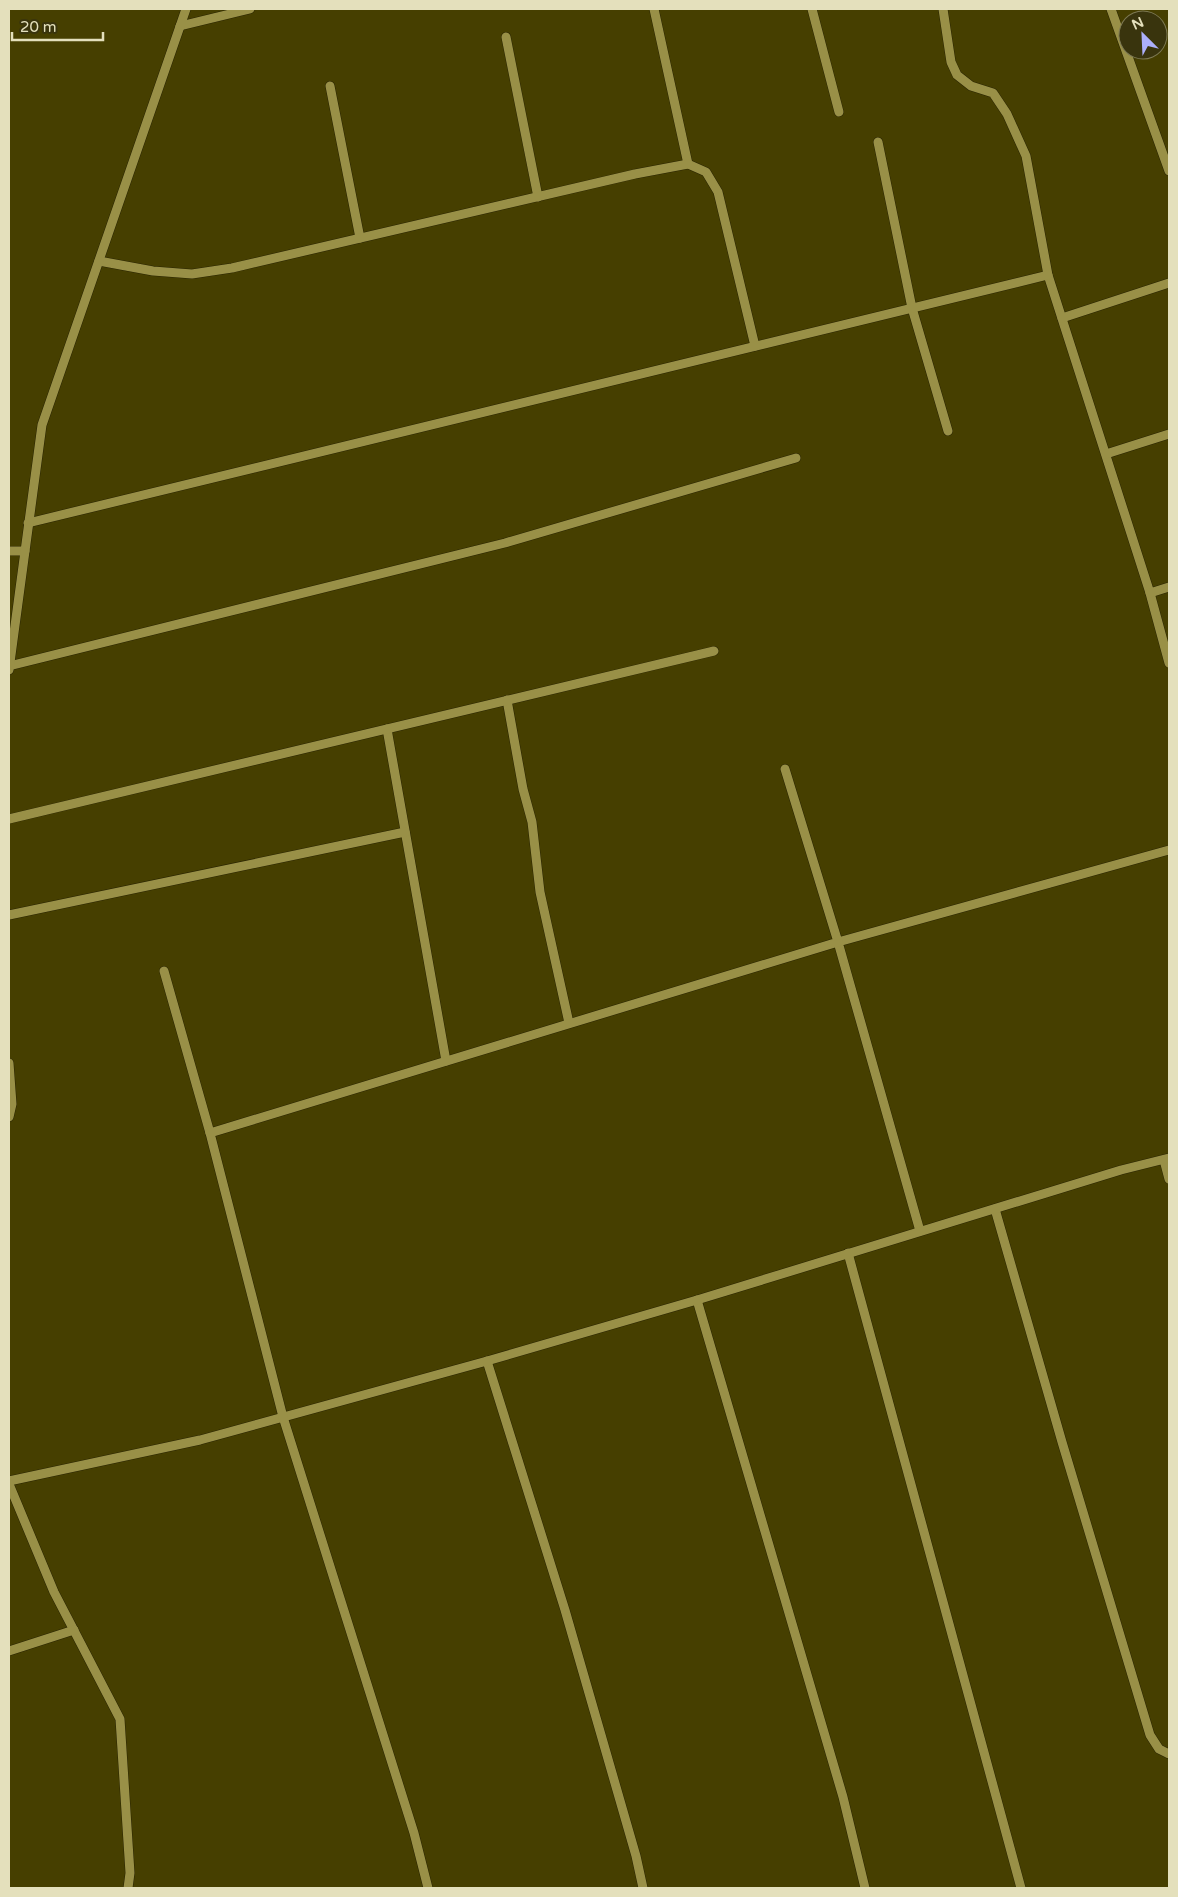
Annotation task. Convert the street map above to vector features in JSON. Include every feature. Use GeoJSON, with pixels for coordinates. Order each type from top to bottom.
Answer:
{"type":"FeatureCollection","features":[{"type":"Feature","properties":{"kind":"street"},"geometry":{"type":"LineString","coordinates":[[9,670],[42,425],[186,9]]}},
{"type":"Feature","properties":{"kind":"street"},"geometry":{"type":"LineString","coordinates":[[180,26],[250,9]]}},
{"type":"Feature","properties":{"kind":"street"},"geometry":{"type":"LineString","coordinates":[[654,9],[688,164]]}},
{"type":"Feature","properties":{"kind":"street"},"geometry":{"type":"LineString","coordinates":[[812,9],[839,112]]}},
{"type":"Feature","properties":{"kind":"street"},"geometry":{"type":"LineString","coordinates":[[943,9],[951,62],[957,75],[971,86],[993,93],[1007,114],[1026,156],[1048,275],[1150,593],[1169,663]]}},
{"type":"Feature","properties":{"kind":"street"},"geometry":{"type":"LineString","coordinates":[[1112,9],[1169,171]]}},
{"type":"Feature","properties":{"kind":"street"},"geometry":{"type":"LineString","coordinates":[[506,36],[538,197]]}},
{"type":"Feature","properties":{"kind":"street"},"geometry":{"type":"LineString","coordinates":[[330,86],[360,238]]}},
{"type":"Feature","properties":{"kind":"street"},"geometry":{"type":"LineString","coordinates":[[878,142],[912,308],[948,431]]}},
{"type":"Feature","properties":{"kind":"street"},"geometry":{"type":"LineString","coordinates":[[99,261],[153,271],[192,274],[232,268],[635,174],[688,164],[706,172],[718,192],[755,346]]}},
{"type":"Feature","properties":{"kind":"street"},"geometry":{"type":"LineString","coordinates":[[28,523],[1048,275]]}},
{"type":"Feature","properties":{"kind":"street"},"geometry":{"type":"LineString","coordinates":[[1062,318],[1169,283]]}},
{"type":"Feature","properties":{"kind":"street"},"geometry":{"type":"LineString","coordinates":[[1106,454],[1169,434]]}},
{"type":"Feature","properties":{"kind":"street"},"geometry":{"type":"LineString","coordinates":[[9,666],[505,543],[796,458]]}},
{"type":"Feature","properties":{"kind":"street"},"geometry":{"type":"LineString","coordinates":[[9,551],[25,551]]}},
{"type":"Feature","properties":{"kind":"street"},"geometry":{"type":"LineString","coordinates":[[1150,593],[1169,588]]}},
{"type":"Feature","properties":{"kind":"street"},"geometry":{"type":"LineString","coordinates":[[9,819],[714,652]]}},
{"type":"Feature","properties":{"kind":"street"},"geometry":{"type":"LineString","coordinates":[[507,700],[523,789],[532,822],[540,892],[569,1023]]}},
{"type":"Feature","properties":{"kind":"street"},"geometry":{"type":"LineString","coordinates":[[387,729],[446,1061]]}},
{"type":"Feature","properties":{"kind":"street"},"geometry":{"type":"LineString","coordinates":[[785,770],[838,942],[920,1231]]}},
{"type":"Feature","properties":{"kind":"street"},"geometry":{"type":"LineString","coordinates":[[9,915],[406,832]]}},
{"type":"Feature","properties":{"kind":"street"},"geometry":{"type":"LineString","coordinates":[[210,1133],[838,942],[1169,850]]}},
{"type":"Feature","properties":{"kind":"street"},"geometry":{"type":"LineString","coordinates":[[164,971],[210,1133],[283,1418],[414,1833],[428,1888]]}},
{"type":"Feature","properties":{"kind":"street"},"geometry":{"type":"LineString","coordinates":[[9,1063],[12,1104],[9,1117]]}},
{"type":"Feature","properties":{"kind":"street"},"geometry":{"type":"LineString","coordinates":[[128,1888],[130,1873],[120,1719],[54,1592],[9,1483],[200,1440],[487,1361],[696,1300],[1121,1170],[1167,1159],[1169,1179]]}},
{"type":"Feature","properties":{"kind":"street"},"geometry":{"type":"LineString","coordinates":[[995,1208],[1062,1442],[1150,1735],[1159,1749],[1169,1754]]}},
{"type":"Feature","properties":{"kind":"street"},"geometry":{"type":"LineString","coordinates":[[848,1253],[1021,1888]]}},
{"type":"Feature","properties":{"kind":"street"},"geometry":{"type":"LineString","coordinates":[[696,1300],[840,1788],[865,1888]]}},
{"type":"Feature","properties":{"kind":"street"},"geometry":{"type":"LineString","coordinates":[[487,1361],[565,1610],[636,1856],[643,1888]]}},
{"type":"Feature","properties":{"kind":"street"},"geometry":{"type":"LineString","coordinates":[[9,1651],[74,1630]]}}]}
